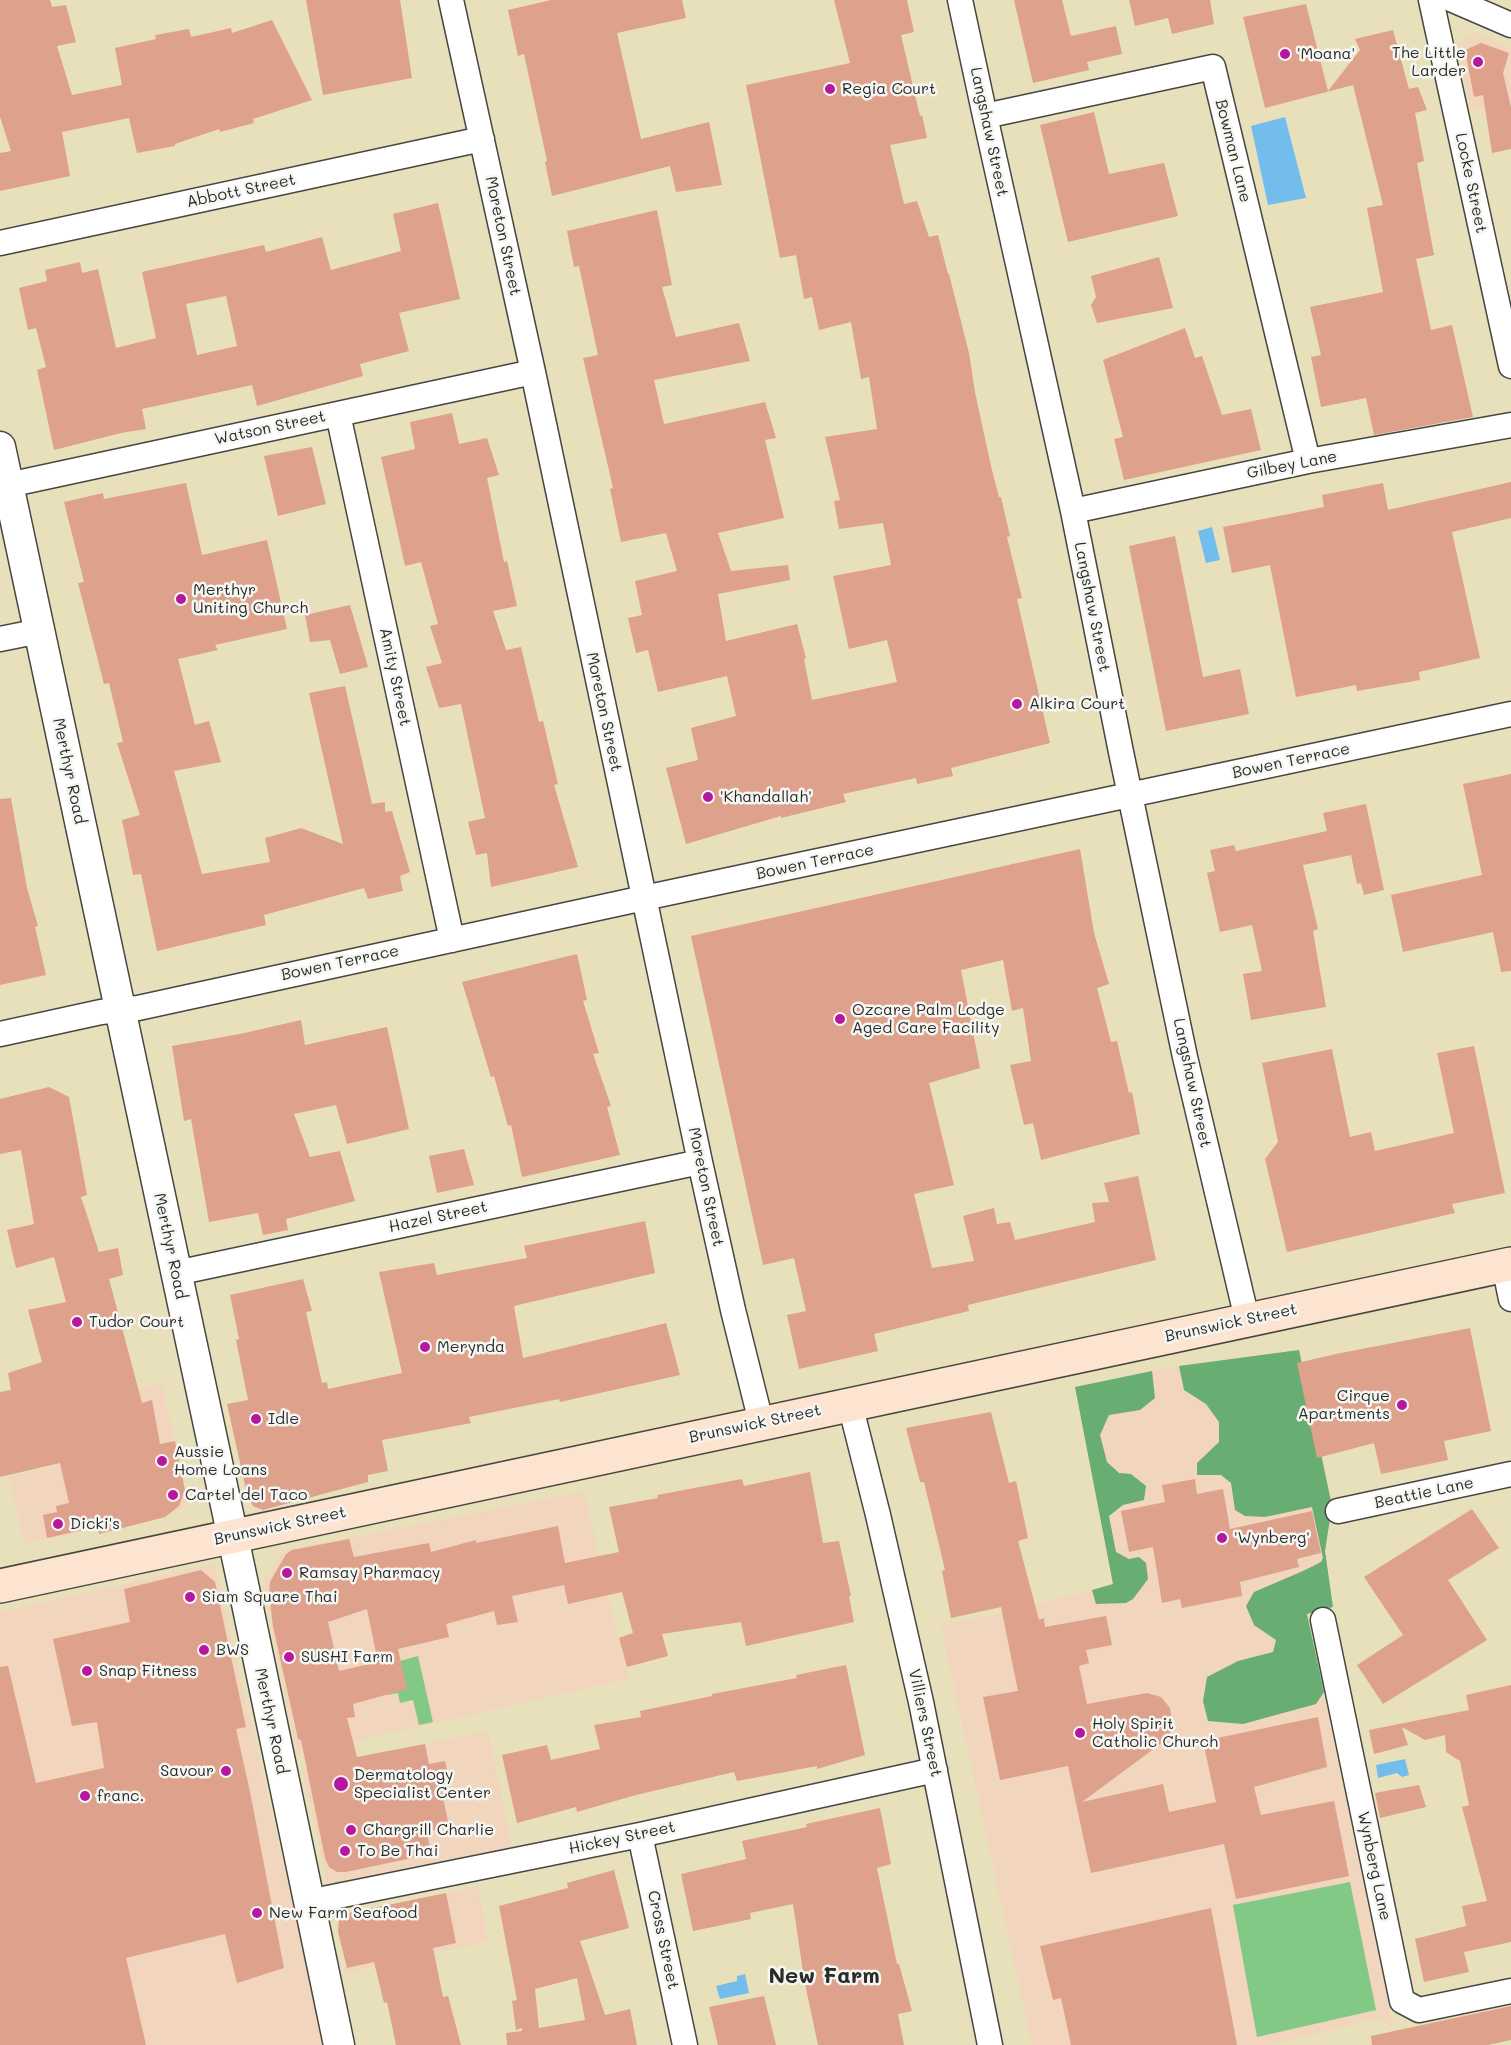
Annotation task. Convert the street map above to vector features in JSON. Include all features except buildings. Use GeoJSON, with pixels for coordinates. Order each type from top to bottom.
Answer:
{"type":"FeatureCollection","features":[{"type":"Feature","properties":{"kind":"main road","name":"Brunswick Street"},"geometry":{"type":"LineString","coordinates":[[0,1586],[1507,1264]]}},
{"type":"Feature","properties":{"kind":"street","name":"Moreton Street"},"geometry":{"type":"LineString","coordinates":[[452,0],[700,1162],[761,1422]]}},
{"type":"Feature","properties":{"kind":"street","name":"Langshaw Street"},"geometry":{"type":"LineString","coordinates":[[960,0],[1073,511],[1185,1057],[1247,1319]]}},
{"type":"Feature","properties":{"kind":"street","name":"Locke Street"},"geometry":{"type":"LineString","coordinates":[[1431,0],[1511,366]]}},
{"type":"Feature","properties":{"kind":"street"},"geometry":{"type":"LineString","coordinates":[[1453,0],[1511,25]]}},
{"type":"Feature","properties":{"kind":"street","name":"Bowman Lane"},"geometry":{"type":"LineString","coordinates":[[985,116],[1213,67],[1308,461]]}},
{"type":"Feature","properties":{"kind":"street","name":"Abbott Street"},"geometry":{"type":"LineString","coordinates":[[0,243],[482,139]]}},
{"type":"Feature","properties":{"kind":"street","name":"Watson Street"},"geometry":{"type":"LineString","coordinates":[[8,485],[533,372]]}},
{"type":"Feature","properties":{"kind":"street","name":"Amity Street"},"geometry":{"type":"LineString","coordinates":[[338,414],[452,939]]}},
{"type":"Feature","properties":{"kind":"street","name":"Gilbey Lane"},"geometry":{"type":"LineString","coordinates":[[1073,511],[1308,461],[1511,425]]}},
{"type":"Feature","properties":{"kind":"street","name":"Merthyr Road"},"geometry":{"type":"LineString","coordinates":[[0,447],[339,2045]]}},
{"type":"Feature","properties":{"kind":"street"},"geometry":{"type":"LineString","coordinates":[[0,639],[40,631]]}},
{"type":"Feature","properties":{"kind":"street","name":"Bowen Terrace"},"geometry":{"type":"LineString","coordinates":[[0,1034],[101,1012],[138,1008],[1511,714]]}},
{"type":"Feature","properties":{"kind":"street","name":"Hazel Street"},"geometry":{"type":"LineString","coordinates":[[176,1273],[700,1162]]}},
{"type":"Feature","properties":{"kind":"street"},"geometry":{"type":"LineString","coordinates":[[1507,1264],[1511,1299]]}},
{"type":"Feature","properties":{"kind":"street","name":"Villiers Street"},"geometry":{"type":"LineString","coordinates":[[850,1404],[878,1515],[935,1770],[990,2045]]}},
{"type":"Feature","properties":{"kind":"street","name":"Beattie Lane"},"geometry":{"type":"LineString","coordinates":[[1338,1511],[1511,1474]]}},
{"type":"Feature","properties":{"kind":"street","name":"Wynberg Lane"},"geometry":{"type":"LineString","coordinates":[[1323,1620],[1402,2001],[1419,2010],[1511,1991]]}},
{"type":"Feature","properties":{"kind":"street","name":"Hickey Street"},"geometry":{"type":"LineString","coordinates":[[308,1902],[640,1835],[935,1770]]}},
{"type":"Feature","properties":{"kind":"street","name":"Cross Street"},"geometry":{"type":"LineString","coordinates":[[640,1835],[685,2045]]}},
{"type":"Feature","properties":{"kind":"shaded area"},"geometry":{"type":"Polygon","coordinates":[[[1475,32],[1511,48],[1511,102],[1471,111],[1457,45],[1475,32]]]}},
{"type":"Feature","properties":{"kind":"shaded area"},"geometry":{"type":"Polygon","coordinates":[[[1299,1350],[1332,1506],[1325,1551],[1333,1607],[1307,1614],[1393,2027],[1381,2018],[1271,2045],[1032,2045],[941,1627],[1113,1585],[1075,1387],[1179,1366],[1299,1350]]]}},
{"type":"Feature","properties":{"kind":"shaded area"},"geometry":{"type":"Polygon","coordinates":[[[162,1384],[189,1506],[172,1512],[25,1544],[9,1477],[97,1456],[86,1402],[162,1384]]]}},
{"type":"Feature","properties":{"kind":"shaded area"},"geometry":{"type":"Polygon","coordinates":[[[584,1492],[628,1679],[297,1754],[263,1586],[282,1551],[584,1492]]]}},
{"type":"Feature","properties":{"kind":"shaded area"},"geometry":{"type":"Polygon","coordinates":[[[214,1564],[325,2045],[0,2045],[0,1612],[214,1564]]]}},
{"type":"Feature","properties":{"kind":"shaded area"},"geometry":{"type":"Polygon","coordinates":[[[488,1731],[512,1847],[328,1887],[302,1768],[488,1731]]]}},
{"type":"Feature","properties":{"kind":"shaded area"},"geometry":{"type":"Polygon","coordinates":[[[478,1886],[488,1941],[346,1973],[347,1968],[334,1917],[478,1886]]]}},
{"type":"Feature","properties":{"kind":"green space"},"geometry":{"type":"Polygon","coordinates":[[[1299,1350],[1332,1506],[1325,1551],[1333,1607],[1307,1614],[1324,1692],[1316,1704],[1243,1724],[1208,1721],[1203,1701],[1207,1677],[1238,1661],[1273,1652],[1276,1640],[1254,1625],[1246,1606],[1254,1592],[1303,1571],[1321,1562],[1323,1558],[1312,1507],[1265,1517],[1245,1516],[1235,1510],[1231,1483],[1221,1475],[1197,1475],[1197,1463],[1219,1442],[1219,1422],[1206,1404],[1184,1390],[1179,1366],[1299,1350]]]}},
{"type":"Feature","properties":{"kind":"green space"},"geometry":{"type":"Polygon","coordinates":[[[1152,1371],[1155,1398],[1140,1410],[1109,1415],[1100,1435],[1107,1462],[1119,1473],[1131,1474],[1146,1486],[1144,1500],[1123,1505],[1109,1516],[1116,1552],[1129,1559],[1139,1557],[1146,1563],[1148,1579],[1133,1599],[1126,1603],[1096,1604],[1092,1590],[1113,1584],[1075,1387],[1152,1371]]]}},
{"type":"Feature","properties":{"kind":"green space"},"geometry":{"type":"Polygon","coordinates":[[[418,1656],[433,1722],[419,1725],[413,1700],[400,1703],[398,1693],[386,1695],[400,1661],[418,1656]]]}},
{"type":"Feature","properties":{"kind":"green space"},"geometry":{"type":"Polygon","coordinates":[[[1350,1882],[1376,2010],[1257,2037],[1233,1905],[1350,1882]]]}},
{"type":"Feature","properties":{"kind":"water"},"geometry":{"type":"Polygon","coordinates":[[[1285,117],[1306,198],[1268,205],[1251,126],[1285,117]]]}},
{"type":"Feature","properties":{"kind":"water"},"geometry":{"type":"Polygon","coordinates":[[[1212,527],[1220,560],[1206,563],[1198,531],[1212,527]]]}},
{"type":"Feature","properties":{"kind":"water"},"geometry":{"type":"Polygon","coordinates":[[[1405,1759],[1409,1775],[1402,1777],[1397,1773],[1378,1778],[1376,1765],[1405,1759]]]}},
{"type":"Feature","properties":{"kind":"water"},"geometry":{"type":"Polygon","coordinates":[[[745,1974],[749,1993],[720,1999],[716,1986],[737,1981],[737,1976],[745,1974]]]}},
{"type":"Feature","properties":{"kind":"place","name":"'Moana'"},"geometry":{"type":"Point","coordinates":[1285,54]}},
{"type":"Feature","properties":{"kind":"place","name":"The Little Larder"},"geometry":{"type":"Point","coordinates":[1478,62]}},
{"type":"Feature","properties":{"kind":"place","name":"Regia Court"},"geometry":{"type":"Point","coordinates":[830,89]}},
{"type":"Feature","properties":{"kind":"place","name":"Merthyr Uniting Church"},"geometry":{"type":"Point","coordinates":[181,599]}},
{"type":"Feature","properties":{"kind":"place","name":"Alkira Court"},"geometry":{"type":"Point","coordinates":[1017,704]}},
{"type":"Feature","properties":{"kind":"place","name":"'Khandallah'"},"geometry":{"type":"Point","coordinates":[708,797]}},
{"type":"Feature","properties":{"kind":"place","name":"Ozcare Palm Lodge Aged Care Facility"},"geometry":{"type":"Point","coordinates":[840,1019]}},
{"type":"Feature","properties":{"kind":"place","name":"Tudor Court"},"geometry":{"type":"Point","coordinates":[77,1322]}},
{"type":"Feature","properties":{"kind":"place","name":"Merynda"},"geometry":{"type":"Point","coordinates":[425,1347]}},
{"type":"Feature","properties":{"kind":"place","name":"Cirque Apartments"},"geometry":{"type":"Point","coordinates":[1402,1405]}},
{"type":"Feature","properties":{"kind":"place","name":"Idle"},"geometry":{"type":"Point","coordinates":[256,1419]}},
{"type":"Feature","properties":{"kind":"place","name":"Aussie Home Loans"},"geometry":{"type":"Point","coordinates":[162,1461]}},
{"type":"Feature","properties":{"kind":"place","name":"Cartel del Taco"},"geometry":{"type":"Point","coordinates":[173,1495]}},
{"type":"Feature","properties":{"kind":"place","name":"Dicki's"},"geometry":{"type":"Point","coordinates":[58,1524]}},
{"type":"Feature","properties":{"kind":"place","name":"'Wynberg'"},"geometry":{"type":"Point","coordinates":[1222,1538]}},
{"type":"Feature","properties":{"kind":"place","name":"Ramsay Pharmacy"},"geometry":{"type":"Point","coordinates":[287,1573]}},
{"type":"Feature","properties":{"kind":"place","name":"Siam Square Thai"},"geometry":{"type":"Point","coordinates":[190,1597]}},
{"type":"Feature","properties":{"kind":"place","name":"BWS"},"geometry":{"type":"Point","coordinates":[204,1650]}},
{"type":"Feature","properties":{"kind":"place","name":"SUSHI Farm"},"geometry":{"type":"Point","coordinates":[289,1657]}},
{"type":"Feature","properties":{"kind":"place","name":"Snap Fitness"},"geometry":{"type":"Point","coordinates":[87,1671]}},
{"type":"Feature","properties":{"kind":"place","name":"Holy Spirit Catholic Church"},"geometry":{"type":"Point","coordinates":[1080,1733]}},
{"type":"Feature","properties":{"kind":"place","name":"Savour"},"geometry":{"type":"Point","coordinates":[226,1771]}},
{"type":"Feature","properties":{"kind":"place","name":"Dermatology Specialist Center"},"geometry":{"type":"Point","coordinates":[341,1784]}},
{"type":"Feature","properties":{"kind":"place","name":"franc."},"geometry":{"type":"Point","coordinates":[85,1796]}},
{"type":"Feature","properties":{"kind":"place","name":"Chargrill Charlie"},"geometry":{"type":"Point","coordinates":[351,1830]}},
{"type":"Feature","properties":{"kind":"place","name":"To Be Thai"},"geometry":{"type":"Point","coordinates":[345,1851]}},
{"type":"Feature","properties":{"kind":"place","name":"New Farm Seafood"},"geometry":{"type":"Point","coordinates":[257,1913]}},
{"type":"Feature","properties":{"kind":"district","name":"New Farm"},"geometry":{"type":"Point","coordinates":[824,1976]}}]}
